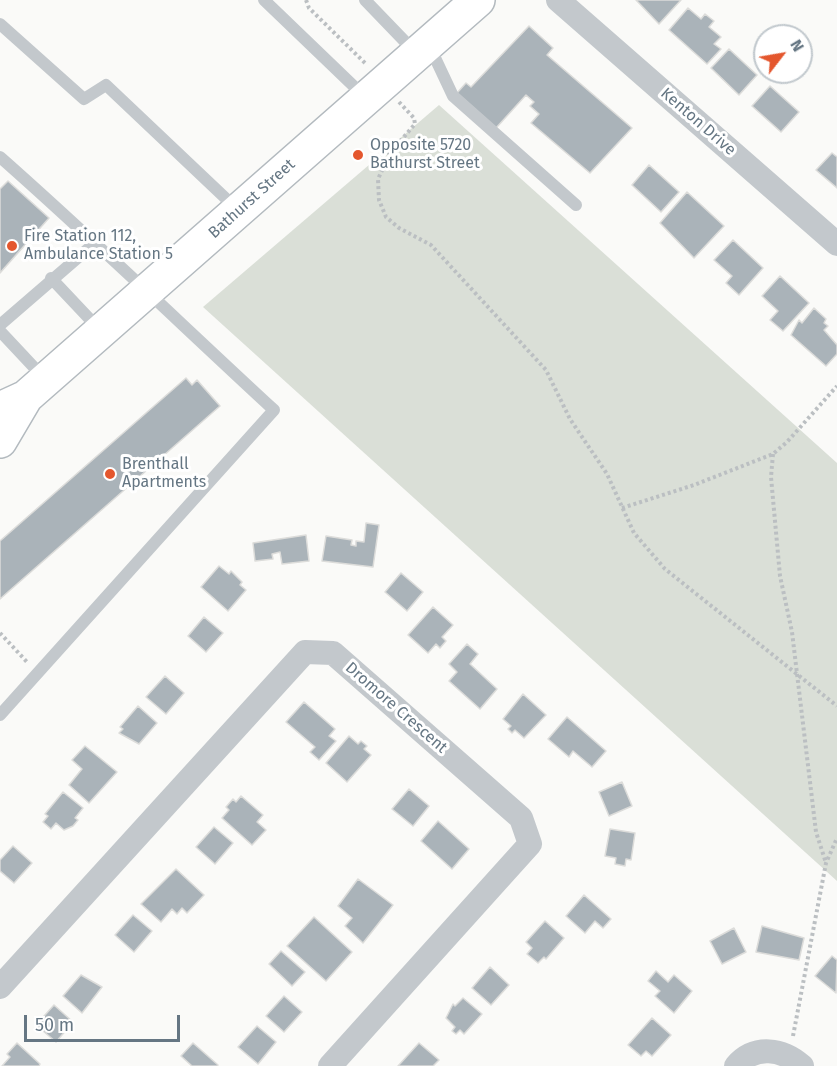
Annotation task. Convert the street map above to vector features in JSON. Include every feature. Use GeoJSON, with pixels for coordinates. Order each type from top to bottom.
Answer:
{"type":"FeatureCollection","features":[{"type":"Feature","properties":{"kind":"main road","name":"Bathurst Street"},"geometry":{"type":"LineString","coordinates":[[0,441],[24,395],[239,210],[382,99],[423,49],[478,0]]}},
{"type":"Feature","properties":{"kind":"street","name":"Kenton Drive"},"geometry":{"type":"LineString","coordinates":[[558,0],[837,244]]}},
{"type":"Feature","properties":{"kind":"street","name":"Dromore Crescent"},"geometry":{"type":"LineString","coordinates":[[0,987],[305,652],[333,653],[522,818],[530,844],[330,1066]]}},
{"type":"Feature","properties":{"kind":"street"},"geometry":{"type":"LineString","coordinates":[[736,1066],[740,1061],[765,1050],[795,1060]]}},
{"type":"Feature","properties":{"kind":"lane"},"geometry":{"type":"LineString","coordinates":[[264,0],[382,99]]}},
{"type":"Feature","properties":{"kind":"lane"},"geometry":{"type":"LineString","coordinates":[[365,0],[423,49],[453,96],[576,205]]}},
{"type":"Feature","properties":{"kind":"lane"},"geometry":{"type":"LineString","coordinates":[[0,24],[84,99],[106,85],[239,210]]}},
{"type":"Feature","properties":{"kind":"lane"},"geometry":{"type":"LineString","coordinates":[[0,158],[96,242],[146,292],[274,410],[0,715]]}},
{"type":"Feature","properties":{"kind":"lane"},"geometry":{"type":"LineString","coordinates":[[0,325],[51,278],[96,242]]}},
{"type":"Feature","properties":{"kind":"lane"},"geometry":{"type":"LineString","coordinates":[[51,278],[101,331]]}},
{"type":"Feature","properties":{"kind":"lane"},"geometry":{"type":"LineString","coordinates":[[0,331],[24,395]]}},
{"type":"Feature","properties":{"kind":"path"},"geometry":{"type":"LineString","coordinates":[[306,0],[309,8],[365,63]]}},
{"type":"Feature","properties":{"kind":"path"},"geometry":{"type":"LineString","coordinates":[[382,99],[414,118],[415,124],[390,153],[378,179],[379,200],[386,217],[399,228],[430,245],[546,370],[570,419],[607,474],[634,533],[665,569],[837,706]]}},
{"type":"Feature","properties":{"kind":"path"},"geometry":{"type":"LineString","coordinates":[[622,508],[694,485],[773,454],[788,442],[837,386]]}},
{"type":"Feature","properties":{"kind":"path"},"geometry":{"type":"LineString","coordinates":[[773,454],[771,477],[780,576],[797,674],[816,832],[826,863]]}},
{"type":"Feature","properties":{"kind":"path"},"geometry":{"type":"LineString","coordinates":[[0,633],[37,673]]}},
{"type":"Feature","properties":{"kind":"path"},"geometry":{"type":"LineString","coordinates":[[795,1060],[826,863],[837,838]]}},
{"type":"Feature","properties":{"kind":"shaded area"},"geometry":{"type":"Polygon","coordinates":[[[439,105],[837,463],[837,881],[203,307],[439,105]]]}},
{"type":"Feature","properties":{"kind":"building"},"geometry":{"type":"Polygon","coordinates":[[[636,0],[681,0],[659,24],[636,0]]]}},
{"type":"Feature","properties":{"kind":"building"},"geometry":{"type":"Polygon","coordinates":[[[688,8],[701,19],[705,14],[714,21],[709,27],[721,37],[714,44],[721,49],[707,64],[669,30],[688,8]]]}},
{"type":"Feature","properties":{"kind":"building"},"geometry":{"type":"Polygon","coordinates":[[[529,26],[553,48],[547,55],[632,128],[590,173],[531,123],[539,114],[530,106],[534,102],[526,95],[496,128],[457,93],[466,83],[471,87],[529,26]]]}},
{"type":"Feature","properties":{"kind":"building"},"geometry":{"type":"Polygon","coordinates":[[[729,49],[753,71],[753,79],[739,95],[711,68],[729,49]]]}},
{"type":"Feature","properties":{"kind":"building"},"geometry":{"type":"Polygon","coordinates":[[[770,86],[799,112],[781,132],[752,106],[770,86]]]}},
{"type":"Feature","properties":{"kind":"building"},"geometry":{"type":"Polygon","coordinates":[[[832,153],[837,157],[837,188],[816,170],[832,153]]]}},
{"type":"Feature","properties":{"kind":"building"},"geometry":{"type":"Polygon","coordinates":[[[649,165],[679,192],[661,212],[632,185],[649,165]]]}},
{"type":"Feature","properties":{"kind":"building","name":"Fire Station 112, Ambulance Station 5"},"geometry":{"type":"Polygon","coordinates":[[[8,181],[49,218],[0,273],[0,189],[8,181]]]}},
{"type":"Feature","properties":{"kind":"building"},"geometry":{"type":"Polygon","coordinates":[[[687,192],[724,226],[694,258],[660,223],[687,192]]]}},
{"type":"Feature","properties":{"kind":"building"},"geometry":{"type":"Polygon","coordinates":[[[733,240],[763,268],[739,295],[726,283],[732,276],[714,260],[733,240]]]}},
{"type":"Feature","properties":{"kind":"building"},"geometry":{"type":"Polygon","coordinates":[[[780,276],[809,303],[783,331],[770,320],[778,311],[762,296],[780,276]]]}},
{"type":"Feature","properties":{"kind":"building"},"geometry":{"type":"Polygon","coordinates":[[[814,308],[826,319],[824,323],[828,326],[824,330],[837,345],[837,354],[826,366],[791,335],[799,320],[802,323],[814,308]]]}},
{"type":"Feature","properties":{"kind":"building","name":"Brenthall Apartments"},"geometry":{"type":"Polygon","coordinates":[[[186,378],[192,385],[197,380],[220,406],[0,599],[0,541],[186,378]]]}},
{"type":"Feature","properties":{"kind":"building"},"geometry":{"type":"Polygon","coordinates":[[[366,523],[379,525],[373,567],[322,561],[326,536],[352,540],[351,545],[356,546],[356,541],[364,542],[366,523]]]}},
{"type":"Feature","properties":{"kind":"building"},"geometry":{"type":"Polygon","coordinates":[[[306,535],[309,561],[282,564],[280,552],[272,554],[273,559],[255,561],[253,543],[306,535]]]}},
{"type":"Feature","properties":{"kind":"building"},"geometry":{"type":"Polygon","coordinates":[[[219,566],[229,574],[231,571],[242,582],[240,585],[246,590],[228,611],[201,587],[219,566]]]}},
{"type":"Feature","properties":{"kind":"building"},"geometry":{"type":"Polygon","coordinates":[[[401,573],[423,592],[407,611],[385,592],[401,573]]]}},
{"type":"Feature","properties":{"kind":"building"},"geometry":{"type":"Polygon","coordinates":[[[433,607],[453,625],[442,637],[446,641],[440,648],[436,644],[428,653],[408,635],[433,607]]]}},
{"type":"Feature","properties":{"kind":"building"},"geometry":{"type":"Polygon","coordinates":[[[204,617],[223,633],[206,652],[188,636],[204,617]]]}},
{"type":"Feature","properties":{"kind":"building"},"geometry":{"type":"Polygon","coordinates":[[[467,644],[478,654],[470,664],[497,689],[480,709],[449,681],[457,672],[449,664],[467,644]]]}},
{"type":"Feature","properties":{"kind":"building"},"geometry":{"type":"Polygon","coordinates":[[[165,676],[184,693],[166,714],[146,697],[165,676]]]}},
{"type":"Feature","properties":{"kind":"building"},"geometry":{"type":"Polygon","coordinates":[[[523,694],[546,715],[524,738],[515,730],[512,733],[508,729],[511,726],[503,719],[523,694]]]}},
{"type":"Feature","properties":{"kind":"building"},"geometry":{"type":"Polygon","coordinates":[[[304,702],[335,729],[329,736],[336,741],[319,760],[310,752],[315,747],[286,722],[304,702]]]}},
{"type":"Feature","properties":{"kind":"building"},"geometry":{"type":"Polygon","coordinates":[[[138,706],[157,723],[139,744],[119,733],[123,729],[120,727],[138,706]]]}},
{"type":"Feature","properties":{"kind":"building"},"geometry":{"type":"Polygon","coordinates":[[[567,717],[606,751],[592,767],[573,751],[569,757],[548,739],[567,717]]]}},
{"type":"Feature","properties":{"kind":"building"},"geometry":{"type":"Polygon","coordinates":[[[349,736],[358,744],[361,741],[367,746],[364,749],[371,755],[347,782],[326,763],[349,736]]]}},
{"type":"Feature","properties":{"kind":"building"},"geometry":{"type":"Polygon","coordinates":[[[85,746],[117,772],[89,803],[69,785],[82,769],[72,760],[85,746]]]}},
{"type":"Feature","properties":{"kind":"building"},"geometry":{"type":"Polygon","coordinates":[[[622,782],[632,806],[609,816],[599,792],[622,782]]]}},
{"type":"Feature","properties":{"kind":"building"},"geometry":{"type":"Polygon","coordinates":[[[409,789],[429,806],[413,826],[392,809],[409,789]]]}},
{"type":"Feature","properties":{"kind":"building"},"geometry":{"type":"Polygon","coordinates":[[[63,792],[83,808],[75,818],[78,820],[73,826],[64,830],[56,823],[51,829],[43,822],[48,816],[45,814],[63,792]]]}},
{"type":"Feature","properties":{"kind":"building"},"geometry":{"type":"Polygon","coordinates":[[[241,796],[263,815],[257,822],[266,830],[252,845],[222,818],[229,810],[226,807],[233,799],[236,802],[241,796]]]}},
{"type":"Feature","properties":{"kind":"building"},"geometry":{"type":"Polygon","coordinates":[[[438,821],[469,849],[452,869],[421,841],[438,821]]]}},
{"type":"Feature","properties":{"kind":"building"},"geometry":{"type":"Polygon","coordinates":[[[214,827],[233,843],[215,864],[196,847],[214,827]]]}},
{"type":"Feature","properties":{"kind":"building"},"geometry":{"type":"Polygon","coordinates":[[[610,829],[635,833],[631,860],[626,859],[625,866],[615,864],[616,858],[605,856],[610,829]]]}},
{"type":"Feature","properties":{"kind":"building"},"geometry":{"type":"Polygon","coordinates":[[[13,846],[32,863],[14,883],[0,871],[0,860],[13,846]]]}},
{"type":"Feature","properties":{"kind":"building"},"geometry":{"type":"Polygon","coordinates":[[[176,869],[204,895],[187,913],[182,908],[177,914],[172,909],[161,922],[141,904],[176,869]]]}},
{"type":"Feature","properties":{"kind":"building"},"geometry":{"type":"Polygon","coordinates":[[[358,879],[393,905],[363,943],[345,926],[352,918],[338,906],[358,879]]]}},
{"type":"Feature","properties":{"kind":"building"},"geometry":{"type":"Polygon","coordinates":[[[584,895],[611,919],[603,928],[595,921],[585,933],[566,916],[584,895]]]}},
{"type":"Feature","properties":{"kind":"building"},"geometry":{"type":"Polygon","coordinates":[[[133,915],[152,931],[134,952],[115,935],[133,915]]]}},
{"type":"Feature","properties":{"kind":"building"},"geometry":{"type":"Polygon","coordinates":[[[314,917],[352,952],[326,981],[287,946],[314,917]]]}},
{"type":"Feature","properties":{"kind":"building"},"geometry":{"type":"Polygon","coordinates":[[[545,921],[564,938],[546,959],[544,957],[538,963],[527,954],[532,948],[526,942],[545,921]]]}},
{"type":"Feature","properties":{"kind":"building"},"geometry":{"type":"Polygon","coordinates":[[[762,926],[804,938],[799,960],[756,952],[762,926]]]}},
{"type":"Feature","properties":{"kind":"building"},"geometry":{"type":"Polygon","coordinates":[[[734,928],[746,952],[722,964],[710,941],[734,928]]]}},
{"type":"Feature","properties":{"kind":"building"},"geometry":{"type":"Polygon","coordinates":[[[281,951],[305,972],[292,986],[269,964],[281,951]]]}},
{"type":"Feature","properties":{"kind":"building"},"geometry":{"type":"Polygon","coordinates":[[[832,956],[837,960],[836,993],[815,976],[832,956]]]}},
{"type":"Feature","properties":{"kind":"building"},"geometry":{"type":"Polygon","coordinates":[[[490,967],[509,985],[491,1005],[472,988],[490,967]]]}},
{"type":"Feature","properties":{"kind":"building"},"geometry":{"type":"Polygon","coordinates":[[[656,971],[668,982],[674,975],[692,991],[674,1013],[655,996],[660,991],[648,981],[656,971]]]}},
{"type":"Feature","properties":{"kind":"building"},"geometry":{"type":"Polygon","coordinates":[[[81,975],[102,987],[82,1013],[63,996],[81,975]]]}},
{"type":"Feature","properties":{"kind":"building"},"geometry":{"type":"Polygon","coordinates":[[[284,996],[302,1012],[284,1032],[266,1016],[284,996]]]}},
{"type":"Feature","properties":{"kind":"building"},"geometry":{"type":"Polygon","coordinates":[[[463,998],[482,1014],[464,1034],[460,1030],[456,1034],[452,1031],[455,1027],[446,1018],[453,1004],[455,1006],[463,998]]]}},
{"type":"Feature","properties":{"kind":"building"},"geometry":{"type":"Polygon","coordinates":[[[54,1005],[73,1022],[56,1042],[36,1025],[54,1005]]]}},
{"type":"Feature","properties":{"kind":"building"},"geometry":{"type":"Polygon","coordinates":[[[652,1018],[671,1035],[652,1056],[646,1051],[641,1056],[628,1045],[652,1018]]]}},
{"type":"Feature","properties":{"kind":"building"},"geometry":{"type":"Polygon","coordinates":[[[257,1026],[276,1042],[258,1064],[238,1047],[257,1026]]]}},
{"type":"Feature","properties":{"kind":"building"},"geometry":{"type":"Polygon","coordinates":[[[17,1043],[40,1064],[39,1066],[2,1066],[10,1057],[7,1054],[17,1043]]]}},
{"type":"Feature","properties":{"kind":"building"},"geometry":{"type":"Polygon","coordinates":[[[193,1043],[218,1065],[192,1066],[181,1056],[193,1043]]]}},
{"type":"Feature","properties":{"kind":"building"},"geometry":{"type":"Polygon","coordinates":[[[419,1043],[439,1060],[433,1066],[398,1066],[419,1043]]]}},
{"type":"Feature","properties":{"kind":"place","name":"Opposite 5720 Bathurst Street"},"geometry":{"type":"Point","coordinates":[358,155]}},
{"type":"Feature","properties":{"kind":"place","name":"Fire Station 112, Ambulance Station 5"},"geometry":{"type":"Point","coordinates":[12,246]}},
{"type":"Feature","properties":{"kind":"place","name":"Brenthall Apartments"},"geometry":{"type":"Point","coordinates":[110,474]}}]}
